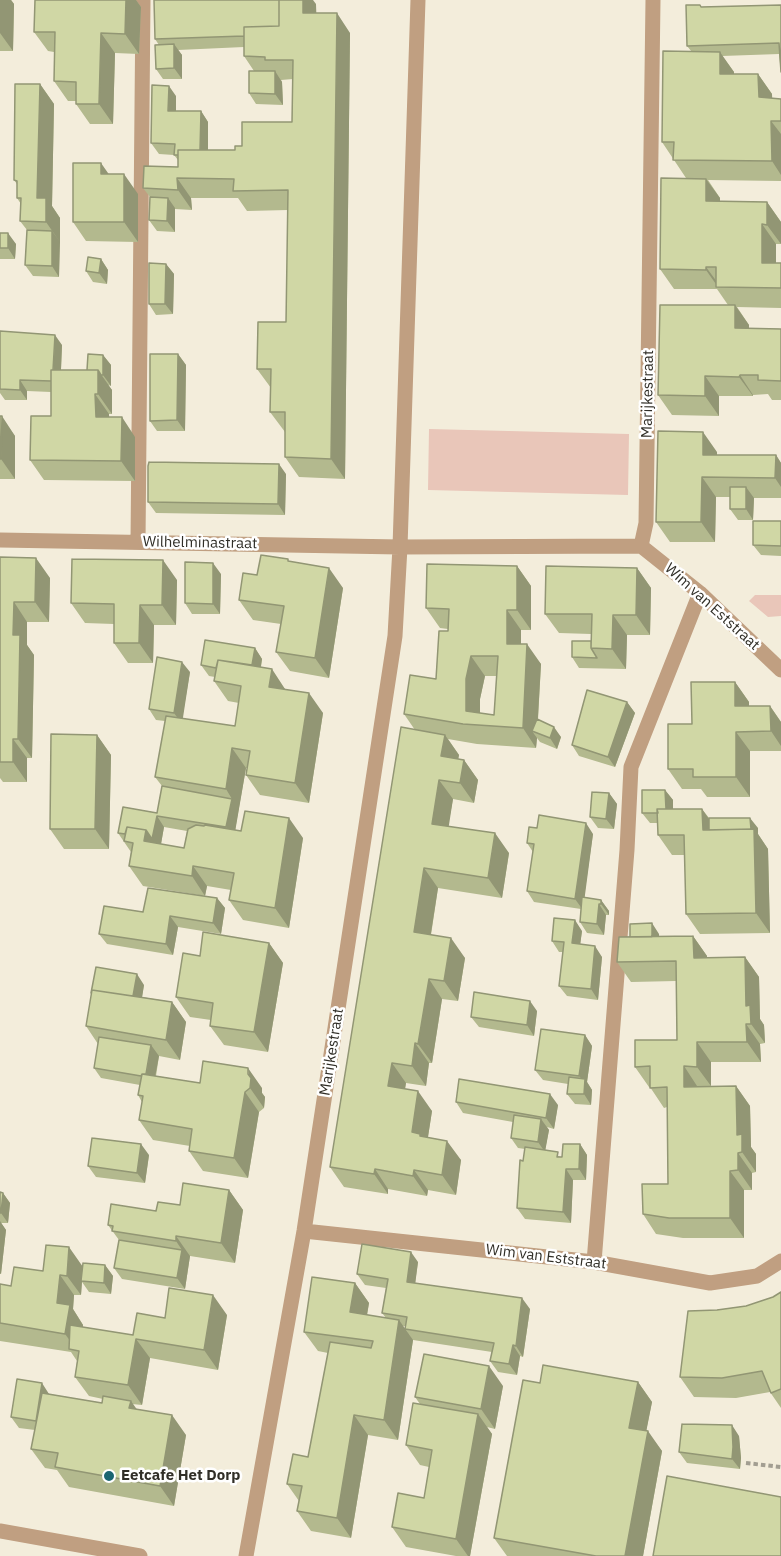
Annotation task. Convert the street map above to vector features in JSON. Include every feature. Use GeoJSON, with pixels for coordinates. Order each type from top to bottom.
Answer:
{"type":"FeatureCollection","features":[{"type":"Feature","properties":{"kind":"street"},"geometry":{"type":"LineString","coordinates":[[138,542],[143,0]]}},
{"type":"Feature","properties":{"kind":"street","name":"Marijkestraat"},"geometry":{"type":"LineString","coordinates":[[246,1556],[304,1231],[395,636],[418,0]]}},
{"type":"Feature","properties":{"kind":"street","name":"Marijkestraat"},"geometry":{"type":"LineString","coordinates":[[641,546],[646,523],[653,0]]}},
{"type":"Feature","properties":{"kind":"street","name":"Wilhelminastraat"},"geometry":{"type":"LineString","coordinates":[[0,540],[400,547]]}},
{"type":"Feature","properties":{"kind":"street"},"geometry":{"type":"LineString","coordinates":[[400,547],[641,546]]}},
{"type":"Feature","properties":{"kind":"street","name":"Wim van Eststraat"},"geometry":{"type":"LineString","coordinates":[[641,546],[700,592],[781,670]]}},
{"type":"Feature","properties":{"kind":"street"},"geometry":{"type":"LineString","coordinates":[[594,1262],[627,850],[631,767],[700,592]]}},
{"type":"Feature","properties":{"kind":"street","name":"Wim van Eststraat"},"geometry":{"type":"LineString","coordinates":[[304,1231],[594,1262],[710,1283],[757,1276],[781,1261]]}},
{"type":"Feature","properties":{"kind":"street"},"geometry":{"type":"LineString","coordinates":[[0,1531],[140,1556]]}},
{"type":"Feature","properties":{"kind":"path"},"geometry":{"type":"LineString","coordinates":[[746,1462],[781,1467]]}},
{"type":"Feature","properties":{"kind":"shaded area"},"geometry":{"type":"Polygon","coordinates":[[[429,429],[629,434],[628,495],[428,490],[429,429]]]}},
{"type":"Feature","properties":{"kind":"shaded area"},"geometry":{"type":"Polygon","coordinates":[[[755,595],[781,595],[781,616],[768,617],[749,601],[755,595]]]}},
{"type":"Feature","properties":{"kind":"building"},"geometry":{"type":"Polygon","coordinates":[[[35,0],[126,0],[125,34],[101,33],[99,104],[76,104],[76,82],[54,81],[55,32],[34,32],[35,0]]]}},
{"type":"Feature","properties":{"kind":"building"},"geometry":{"type":"Polygon","coordinates":[[[154,0],[279,0],[279,26],[244,27],[244,36],[155,39],[154,0]]]}},
{"type":"Feature","properties":{"kind":"building"},"geometry":{"type":"Polygon","coordinates":[[[279,0],[303,0],[303,13],[337,13],[331,459],[285,457],[285,412],[270,412],[271,369],[257,369],[258,322],[286,322],[288,190],[233,191],[234,179],[177,178],[178,190],[143,188],[144,166],[178,167],[178,150],[235,150],[235,146],[242,146],[242,122],[292,122],[293,60],[265,60],[265,57],[244,56],[244,27],[279,26],[279,0]]]}},
{"type":"Feature","properties":{"kind":"building"},"geometry":{"type":"Polygon","coordinates":[[[686,5],[700,5],[701,7],[781,5],[781,72],[779,43],[687,46],[686,5]]]}},
{"type":"Feature","properties":{"kind":"building"},"geometry":{"type":"Polygon","coordinates":[[[174,44],[174,68],[156,69],[155,45],[174,44]]]}},
{"type":"Feature","properties":{"kind":"building"},"geometry":{"type":"Polygon","coordinates":[[[663,51],[720,52],[720,74],[758,74],[759,97],[781,99],[781,121],[771,121],[772,161],[673,160],[674,142],[662,142],[663,51]]]}},
{"type":"Feature","properties":{"kind":"building"},"geometry":{"type":"Polygon","coordinates":[[[249,71],[275,71],[275,94],[249,93],[249,71]]]}},
{"type":"Feature","properties":{"kind":"building"},"geometry":{"type":"Polygon","coordinates":[[[15,84],[40,84],[37,198],[46,198],[46,222],[20,221],[21,198],[17,198],[17,181],[14,180],[15,84]]]}},
{"type":"Feature","properties":{"kind":"building"},"geometry":{"type":"Polygon","coordinates":[[[152,85],[169,86],[168,111],[201,111],[200,150],[178,150],[178,155],[174,155],[175,144],[151,143],[152,85]]]}},
{"type":"Feature","properties":{"kind":"building"},"geometry":{"type":"Polygon","coordinates":[[[73,163],[101,163],[101,174],[124,174],[124,222],[73,222],[73,163]]]}},
{"type":"Feature","properties":{"kind":"building"},"geometry":{"type":"Polygon","coordinates":[[[661,178],[706,179],[706,201],[767,202],[767,225],[762,224],[762,263],[781,263],[781,288],[716,287],[716,267],[706,267],[706,270],[660,269],[661,178]]]}},
{"type":"Feature","properties":{"kind":"building"},"geometry":{"type":"Polygon","coordinates":[[[150,197],[168,198],[167,221],[149,220],[150,197]]]}},
{"type":"Feature","properties":{"kind":"building"},"geometry":{"type":"Polygon","coordinates":[[[27,230],[52,231],[52,266],[25,265],[27,230]]]}},
{"type":"Feature","properties":{"kind":"building"},"geometry":{"type":"Polygon","coordinates":[[[0,233],[8,233],[8,248],[0,248],[0,233]]]}},
{"type":"Feature","properties":{"kind":"building"},"geometry":{"type":"Polygon","coordinates":[[[88,257],[101,259],[99,273],[86,271],[88,257]]]}},
{"type":"Feature","properties":{"kind":"building"},"geometry":{"type":"Polygon","coordinates":[[[149,263],[166,264],[165,304],[149,304],[149,263]]]}},
{"type":"Feature","properties":{"kind":"building"},"geometry":{"type":"Polygon","coordinates":[[[660,305],[735,305],[735,328],[781,329],[781,381],[758,380],[758,375],[705,376],[705,396],[658,395],[660,305]]]}},
{"type":"Feature","properties":{"kind":"building"},"geometry":{"type":"Polygon","coordinates":[[[0,331],[55,335],[51,381],[20,380],[20,390],[0,389],[0,331]]]}},
{"type":"Feature","properties":{"kind":"building"},"geometry":{"type":"Polygon","coordinates":[[[88,354],[103,355],[103,375],[98,370],[87,370],[88,354]]]}},
{"type":"Feature","properties":{"kind":"building"},"geometry":{"type":"Polygon","coordinates":[[[150,354],[178,354],[177,420],[150,421],[150,354]]]}},
{"type":"Feature","properties":{"kind":"building"},"geometry":{"type":"Polygon","coordinates":[[[51,370],[98,370],[98,394],[95,394],[96,417],[122,417],[121,461],[30,460],[31,416],[51,416],[51,370]]]}},
{"type":"Feature","properties":{"kind":"building"},"geometry":{"type":"Polygon","coordinates":[[[0,416],[2,416],[1,459],[0,459],[0,416]]]}},
{"type":"Feature","properties":{"kind":"building"},"geometry":{"type":"Polygon","coordinates":[[[658,431],[703,432],[703,455],[776,455],[775,478],[702,477],[701,522],[656,522],[658,431]]]}},
{"type":"Feature","properties":{"kind":"building"},"geometry":{"type":"Polygon","coordinates":[[[149,462],[279,464],[278,504],[148,502],[149,462]]]}},
{"type":"Feature","properties":{"kind":"building"},"geometry":{"type":"Polygon","coordinates":[[[730,487],[746,487],[746,509],[730,509],[730,487]]]}},
{"type":"Feature","properties":{"kind":"building"},"geometry":{"type":"Polygon","coordinates":[[[753,521],[781,521],[781,546],[753,545],[753,521]]]}},
{"type":"Feature","properties":{"kind":"building"},"geometry":{"type":"Polygon","coordinates":[[[261,555],[329,568],[315,658],[276,652],[284,606],[239,600],[243,573],[257,575],[261,555]]]}},
{"type":"Feature","properties":{"kind":"building"},"geometry":{"type":"Polygon","coordinates":[[[0,557],[36,558],[35,602],[14,602],[13,635],[20,635],[18,739],[13,739],[13,762],[0,762],[0,557]]]}},
{"type":"Feature","properties":{"kind":"building"},"geometry":{"type":"Polygon","coordinates":[[[72,559],[163,560],[162,605],[140,605],[139,643],[114,643],[114,604],[71,603],[72,559]]]}},
{"type":"Feature","properties":{"kind":"building"},"geometry":{"type":"Polygon","coordinates":[[[185,562],[213,563],[213,604],[185,603],[185,562]]]}},
{"type":"Feature","properties":{"kind":"building"},"geometry":{"type":"Polygon","coordinates":[[[427,564],[517,566],[517,610],[507,610],[507,644],[527,644],[523,728],[463,724],[404,714],[410,675],[436,679],[439,631],[448,631],[449,609],[426,608],[427,564]],[[471,656],[466,679],[466,711],[494,715],[498,656],[471,656]]]}},
{"type":"Feature","properties":{"kind":"building"},"geometry":{"type":"Polygon","coordinates":[[[546,566],[637,568],[636,615],[613,615],[612,649],[591,648],[592,614],[545,614],[546,566]]]}},
{"type":"Feature","properties":{"kind":"building"},"geometry":{"type":"Polygon","coordinates":[[[205,640],[255,648],[252,665],[218,660],[216,668],[201,665],[205,640]]]}},
{"type":"Feature","properties":{"kind":"building"},"geometry":{"type":"Polygon","coordinates":[[[572,641],[591,641],[591,648],[597,658],[572,657],[572,641]]]}},
{"type":"Feature","properties":{"kind":"building"},"geometry":{"type":"Polygon","coordinates":[[[157,657],[182,662],[174,713],[149,709],[157,657]]]}},
{"type":"Feature","properties":{"kind":"building"},"geometry":{"type":"Polygon","coordinates":[[[218,660],[272,669],[269,687],[309,693],[295,783],[246,775],[250,751],[232,748],[226,789],[155,777],[166,716],[235,726],[241,686],[214,681],[218,660]]]}},
{"type":"Feature","properties":{"kind":"building"},"geometry":{"type":"Polygon","coordinates":[[[691,682],[735,682],[735,706],[770,706],[771,731],[736,732],[736,777],[693,777],[693,769],[668,769],[668,724],[692,724],[691,682]]]}},
{"type":"Feature","properties":{"kind":"building"},"geometry":{"type":"Polygon","coordinates":[[[587,690],[627,702],[608,757],[572,745],[587,690]]]}},
{"type":"Feature","properties":{"kind":"building"},"geometry":{"type":"Polygon","coordinates":[[[537,719],[554,727],[550,738],[532,731],[537,719]]]}},
{"type":"Feature","properties":{"kind":"building"},"geometry":{"type":"Polygon","coordinates":[[[401,727],[445,735],[441,756],[464,760],[460,783],[439,780],[432,824],[495,833],[488,878],[424,868],[414,932],[451,938],[444,981],[429,979],[412,1066],[392,1063],[388,1086],[418,1091],[412,1132],[420,1136],[447,1141],[442,1175],[414,1170],[413,1176],[375,1169],[374,1174],[330,1167],[401,727]]]}},
{"type":"Feature","properties":{"kind":"building"},"geometry":{"type":"Polygon","coordinates":[[[51,734],[97,735],[95,829],[50,829],[51,734]]]}},
{"type":"Feature","properties":{"kind":"building"},"geometry":{"type":"Polygon","coordinates":[[[162,786],[232,799],[226,827],[157,816],[152,839],[146,830],[127,827],[125,834],[118,833],[123,807],[157,813],[162,786]]]}},
{"type":"Feature","properties":{"kind":"building"},"geometry":{"type":"Polygon","coordinates":[[[642,790],[665,790],[666,809],[657,809],[658,813],[642,813],[642,790]]]}},
{"type":"Feature","properties":{"kind":"building"},"geometry":{"type":"Polygon","coordinates":[[[592,792],[609,793],[606,819],[590,817],[592,792]]]}},
{"type":"Feature","properties":{"kind":"building"},"geometry":{"type":"Polygon","coordinates":[[[657,809],[702,809],[703,830],[754,829],[756,913],[686,914],[684,835],[658,835],[657,809]]]}},
{"type":"Feature","properties":{"kind":"building"},"geometry":{"type":"Polygon","coordinates":[[[245,811],[289,818],[275,908],[229,900],[234,873],[193,866],[192,876],[129,866],[133,843],[124,841],[127,827],[146,830],[144,841],[184,848],[188,829],[196,825],[241,831],[245,811]]]}},
{"type":"Feature","properties":{"kind":"building"},"geometry":{"type":"Polygon","coordinates":[[[539,815],[586,823],[575,899],[527,891],[534,844],[527,843],[529,827],[537,828],[539,815]]]}},
{"type":"Feature","properties":{"kind":"building"},"geometry":{"type":"Polygon","coordinates":[[[709,818],[750,818],[751,829],[709,830],[709,818]]]}},
{"type":"Feature","properties":{"kind":"building"},"geometry":{"type":"Polygon","coordinates":[[[148,888],[217,898],[213,923],[170,916],[166,944],[99,934],[104,906],[143,912],[148,888]]]}},
{"type":"Feature","properties":{"kind":"building"},"geometry":{"type":"Polygon","coordinates":[[[582,897],[601,900],[597,924],[580,922],[582,897]]]}},
{"type":"Feature","properties":{"kind":"building"},"geometry":{"type":"Polygon","coordinates":[[[554,918],[575,920],[572,943],[595,946],[591,989],[559,986],[564,942],[552,941],[554,918]]]}},
{"type":"Feature","properties":{"kind":"building"},"geometry":{"type":"Polygon","coordinates":[[[652,923],[652,937],[630,937],[630,924],[652,923]]]}},
{"type":"Feature","properties":{"kind":"building"},"geometry":{"type":"Polygon","coordinates":[[[203,932],[269,943],[254,1032],[210,1026],[213,1003],[176,997],[183,953],[200,956],[203,932]]]}},
{"type":"Feature","properties":{"kind":"building"},"geometry":{"type":"Polygon","coordinates":[[[693,936],[694,958],[745,957],[746,1006],[750,1005],[751,1024],[746,1024],[747,1042],[697,1042],[697,1067],[684,1066],[684,1087],[736,1086],[737,1135],[742,1134],[742,1152],[738,1153],[738,1170],[730,1171],[730,1218],[669,1218],[643,1214],[642,1184],[668,1184],[667,1087],[650,1088],[650,1066],[635,1067],[635,1040],[677,1040],[676,961],[617,962],[619,937],[693,936]]]}},
{"type":"Feature","properties":{"kind":"building"},"geometry":{"type":"Polygon","coordinates":[[[96,967],[137,974],[133,996],[92,990],[91,993],[96,967]]]}},
{"type":"Feature","properties":{"kind":"building"},"geometry":{"type":"Polygon","coordinates":[[[92,990],[172,1002],[166,1040],[86,1026],[92,990]]]}},
{"type":"Feature","properties":{"kind":"building"},"geometry":{"type":"Polygon","coordinates":[[[474,992],[530,1001],[527,1025],[471,1017],[474,992]]]}},
{"type":"Feature","properties":{"kind":"building"},"geometry":{"type":"Polygon","coordinates":[[[541,1029],[585,1035],[579,1076],[535,1070],[541,1029]]]}},
{"type":"Feature","properties":{"kind":"building"},"geometry":{"type":"Polygon","coordinates":[[[99,1037],[151,1045],[146,1074],[141,1076],[94,1068],[99,1037]]]}},
{"type":"Feature","properties":{"kind":"building"},"geometry":{"type":"Polygon","coordinates":[[[203,1061],[248,1068],[251,1078],[250,1088],[245,1092],[234,1158],[189,1151],[192,1129],[139,1120],[143,1096],[138,1095],[142,1074],[200,1083],[203,1061]]]}},
{"type":"Feature","properties":{"kind":"building"},"geometry":{"type":"Polygon","coordinates":[[[569,1077],[585,1079],[584,1094],[567,1094],[569,1077]]]}},
{"type":"Feature","properties":{"kind":"building"},"geometry":{"type":"Polygon","coordinates":[[[459,1079],[550,1094],[546,1118],[456,1102],[459,1079]]]}},
{"type":"Feature","properties":{"kind":"building"},"geometry":{"type":"Polygon","coordinates":[[[514,1115],[541,1119],[538,1142],[511,1138],[514,1115]]]}},
{"type":"Feature","properties":{"kind":"building"},"geometry":{"type":"Polygon","coordinates":[[[92,1138],[141,1144],[137,1173],[88,1166],[92,1138]]]}},
{"type":"Feature","properties":{"kind":"building"},"geometry":{"type":"Polygon","coordinates":[[[563,1144],[580,1144],[579,1169],[566,1169],[563,1212],[517,1208],[520,1160],[523,1161],[525,1147],[558,1152],[557,1157],[562,1157],[563,1144]]]}},
{"type":"Feature","properties":{"kind":"building"},"geometry":{"type":"Polygon","coordinates":[[[183,1183],[229,1190],[221,1243],[176,1236],[176,1241],[112,1231],[113,1226],[108,1225],[111,1204],[156,1211],[158,1202],[180,1205],[183,1183]]]}},
{"type":"Feature","properties":{"kind":"building"},"geometry":{"type":"Polygon","coordinates":[[[0,1192],[3,1193],[1,1213],[0,1213],[0,1192]]]}},
{"type":"Feature","properties":{"kind":"building"},"geometry":{"type":"Polygon","coordinates":[[[119,1240],[182,1250],[177,1278],[114,1268],[119,1240]]]}},
{"type":"Feature","properties":{"kind":"building"},"geometry":{"type":"Polygon","coordinates":[[[362,1244],[411,1252],[407,1282],[522,1298],[516,1346],[513,1345],[509,1364],[490,1361],[494,1343],[405,1329],[407,1317],[382,1313],[388,1279],[357,1274],[362,1244]]]}},
{"type":"Feature","properties":{"kind":"building"},"geometry":{"type":"Polygon","coordinates":[[[46,1245],[69,1247],[67,1276],[60,1275],[57,1303],[70,1305],[65,1334],[0,1323],[0,1284],[11,1286],[14,1267],[43,1271],[46,1245]]]}},
{"type":"Feature","properties":{"kind":"building"},"geometry":{"type":"Polygon","coordinates":[[[83,1263],[105,1265],[104,1283],[81,1281],[83,1263]]]}},
{"type":"Feature","properties":{"kind":"building"},"geometry":{"type":"Polygon","coordinates":[[[312,1277],[355,1283],[350,1312],[399,1320],[384,1420],[354,1415],[337,1518],[297,1511],[302,1486],[287,1484],[293,1454],[308,1457],[330,1342],[371,1348],[373,1341],[304,1332],[312,1277]]]}},
{"type":"Feature","properties":{"kind":"building"},"geometry":{"type":"Polygon","coordinates":[[[169,1288],[213,1295],[204,1350],[136,1339],[128,1385],[75,1377],[79,1351],[69,1349],[70,1325],[133,1335],[137,1313],[165,1318],[169,1288]]]}},
{"type":"Feature","properties":{"kind":"building"},"geometry":{"type":"Polygon","coordinates":[[[781,1292],[781,1389],[771,1393],[762,1371],[722,1378],[680,1377],[688,1311],[746,1306],[781,1292]]]}},
{"type":"Feature","properties":{"kind":"building"},"geometry":{"type":"Polygon","coordinates":[[[424,1354],[489,1366],[481,1409],[415,1397],[424,1354]]]}},
{"type":"Feature","properties":{"kind":"building"},"geometry":{"type":"Polygon","coordinates":[[[543,1365],[638,1382],[629,1428],[648,1431],[625,1556],[596,1556],[494,1538],[523,1380],[540,1383],[543,1365]]]}},
{"type":"Feature","properties":{"kind":"building"},"geometry":{"type":"Polygon","coordinates":[[[17,1379],[42,1383],[36,1421],[11,1417],[17,1379]]]}},
{"type":"Feature","properties":{"kind":"building"},"geometry":{"type":"Polygon","coordinates":[[[42,1393],[102,1403],[103,1396],[131,1401],[129,1408],[172,1415],[160,1486],[55,1467],[58,1453],[31,1449],[42,1393]]]}},
{"type":"Feature","properties":{"kind":"building"},"geometry":{"type":"Polygon","coordinates":[[[413,1403],[478,1414],[456,1539],[392,1527],[398,1493],[424,1498],[432,1450],[406,1445],[413,1403]]]}},
{"type":"Feature","properties":{"kind":"building"},"geometry":{"type":"Polygon","coordinates":[[[682,1424],[732,1425],[732,1459],[679,1452],[682,1424]]]}},
{"type":"Feature","properties":{"kind":"building"},"geometry":{"type":"Polygon","coordinates":[[[667,1476],[781,1497],[781,1556],[653,1556],[667,1476]]]}},
{"type":"Feature","properties":{"kind":"place","name":"Eetcafe Het Dorp"},"geometry":{"type":"Point","coordinates":[109,1476]}}]}
